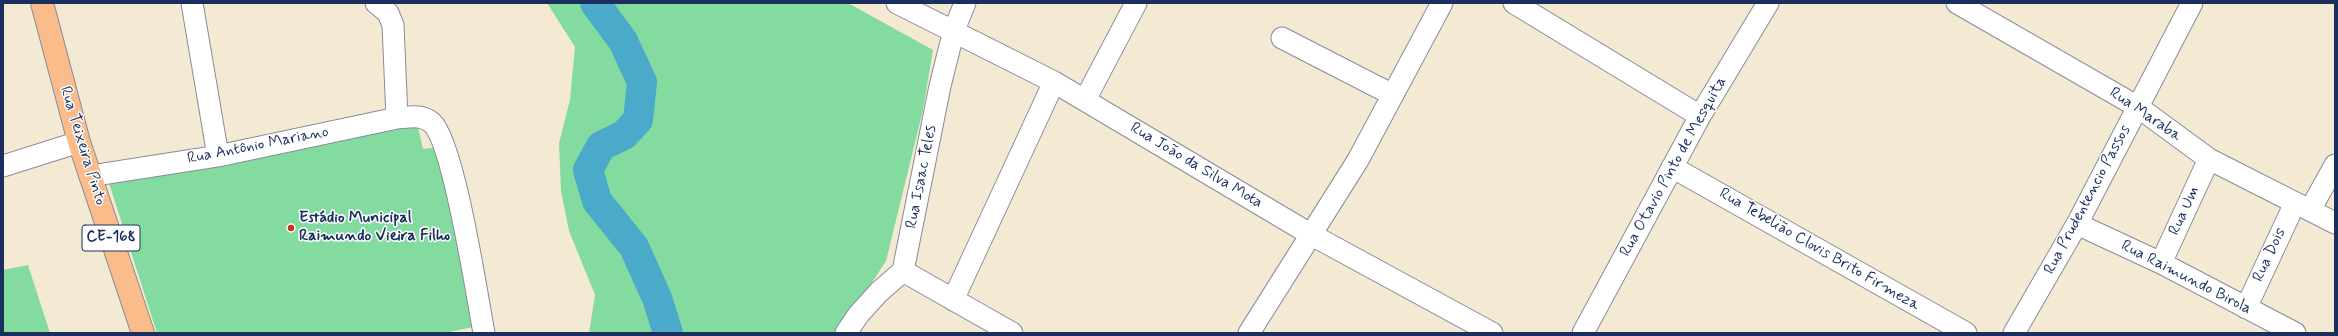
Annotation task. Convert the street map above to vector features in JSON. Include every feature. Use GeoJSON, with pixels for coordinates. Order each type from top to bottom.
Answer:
{"type":"FeatureCollection","features":[{"type":"Feature","properties":{"kind":"main road","name":"Rua Teixeira Pinto"},"geometry":{"type":"LineString","coordinates":[[42,3],[79,142],[143,333]]}},
{"type":"Feature","properties":{"kind":"street"},"geometry":{"type":"LineString","coordinates":[[192,3],[218,156]]}},
{"type":"Feature","properties":{"kind":"street"},"geometry":{"type":"LineString","coordinates":[[376,3],[388,13],[394,25],[397,118]]}},
{"type":"Feature","properties":{"kind":"street","name":"Rua João da Silva Mota"},"geometry":{"type":"LineString","coordinates":[[897,3],[954,30],[1054,82],[1310,234],[1492,333]]}},
{"type":"Feature","properties":{"kind":"street","name":"Rua Isaac Teles"},"geometry":{"type":"LineString","coordinates":[[903,271],[940,86],[954,30],[965,3]]}},
{"type":"Feature","properties":{"kind":"street"},"geometry":{"type":"LineString","coordinates":[[1085,100],[1136,3]]}},
{"type":"Feature","properties":{"kind":"street"},"geometry":{"type":"LineString","coordinates":[[1249,333],[1358,160],[1442,3]]}},
{"type":"Feature","properties":{"kind":"street"},"geometry":{"type":"LineString","coordinates":[[1514,3],[1540,10],[1700,116]]}},
{"type":"Feature","properties":{"kind":"street","name":"Rua Otavio Pinto de Mesquita"},"geometry":{"type":"LineString","coordinates":[[1583,333],[1700,116],[1768,3]]}},
{"type":"Feature","properties":{"kind":"street","name":"Rua Maraba"},"geometry":{"type":"LineString","coordinates":[[1957,3],[2138,107],[2209,159],[2335,223]]}},
{"type":"Feature","properties":{"kind":"street","name":"Rua Prudentencio Passos"},"geometry":{"type":"LineString","coordinates":[[2014,333],[2077,224],[2192,3]]}},
{"type":"Feature","properties":{"kind":"street"},"geometry":{"type":"LineString","coordinates":[[1282,38],[1394,95]]}},
{"type":"Feature","properties":{"kind":"street"},"geometry":{"type":"LineString","coordinates":[[953,300],[1054,82]]}},
{"type":"Feature","properties":{"kind":"street","name":"Rua Antônio Mariano"},"geometry":{"type":"LineString","coordinates":[[90,176],[218,156],[397,118],[412,116],[426,118],[434,124],[452,168],[484,333]]}},
{"type":"Feature","properties":{"kind":"street"},"geometry":{"type":"LineString","coordinates":[[3,166],[79,142]]}},
{"type":"Feature","properties":{"kind":"street","name":"Rua Um"},"geometry":{"type":"LineString","coordinates":[[2161,263],[2209,159]]}},
{"type":"Feature","properties":{"kind":"street","name":"Rua Dois"},"geometry":{"type":"LineString","coordinates":[[2246,308],[2302,206],[2335,166]]}},
{"type":"Feature","properties":{"kind":"street","name":"Rua Tebelião Clovis Brito Firmeza"},"geometry":{"type":"LineString","coordinates":[[1672,167],[1966,333]]}},
{"type":"Feature","properties":{"kind":"street","name":"Rua Raimundo Birola"},"geometry":{"type":"LineString","coordinates":[[2077,224],[2161,263],[2295,333]]}},
{"type":"Feature","properties":{"kind":"street"},"geometry":{"type":"LineString","coordinates":[[846,333],[879,292],[903,271],[953,300],[989,328],[1012,333]]}},
{"type":"Feature","properties":{"kind":"green space"},"geometry":{"type":"Polygon","coordinates":[[[547,3],[848,3],[933,50],[923,110],[886,261],[839,333],[589,333],[595,295],[569,231],[561,191],[559,143],[570,100],[575,47],[547,3]]]}},
{"type":"Feature","properties":{"kind":"green space","name":"Estádio Municipal Raimundo Vieira Filho"},"geometry":{"type":"Polygon","coordinates":[[[417,123],[423,149],[440,147],[478,326],[444,333],[157,333],[108,180],[417,123]]]}},
{"type":"Feature","properties":{"kind":"green space"},"geometry":{"type":"Polygon","coordinates":[[[28,265],[50,333],[3,333],[3,270],[28,265]]]}},
{"type":"Feature","properties":{"kind":"waterway"},"geometry":{"type":"LineString","coordinates":[[595,3],[623,41],[642,82],[638,120],[624,135],[601,146],[588,170],[597,201],[634,247],[657,298],[668,333]]}},
{"type":"Feature","properties":{"kind":"place","name":"Estádio Municipal Raimundo Vieira Filho"},"geometry":{"type":"Point","coordinates":[291,228]}}]}
